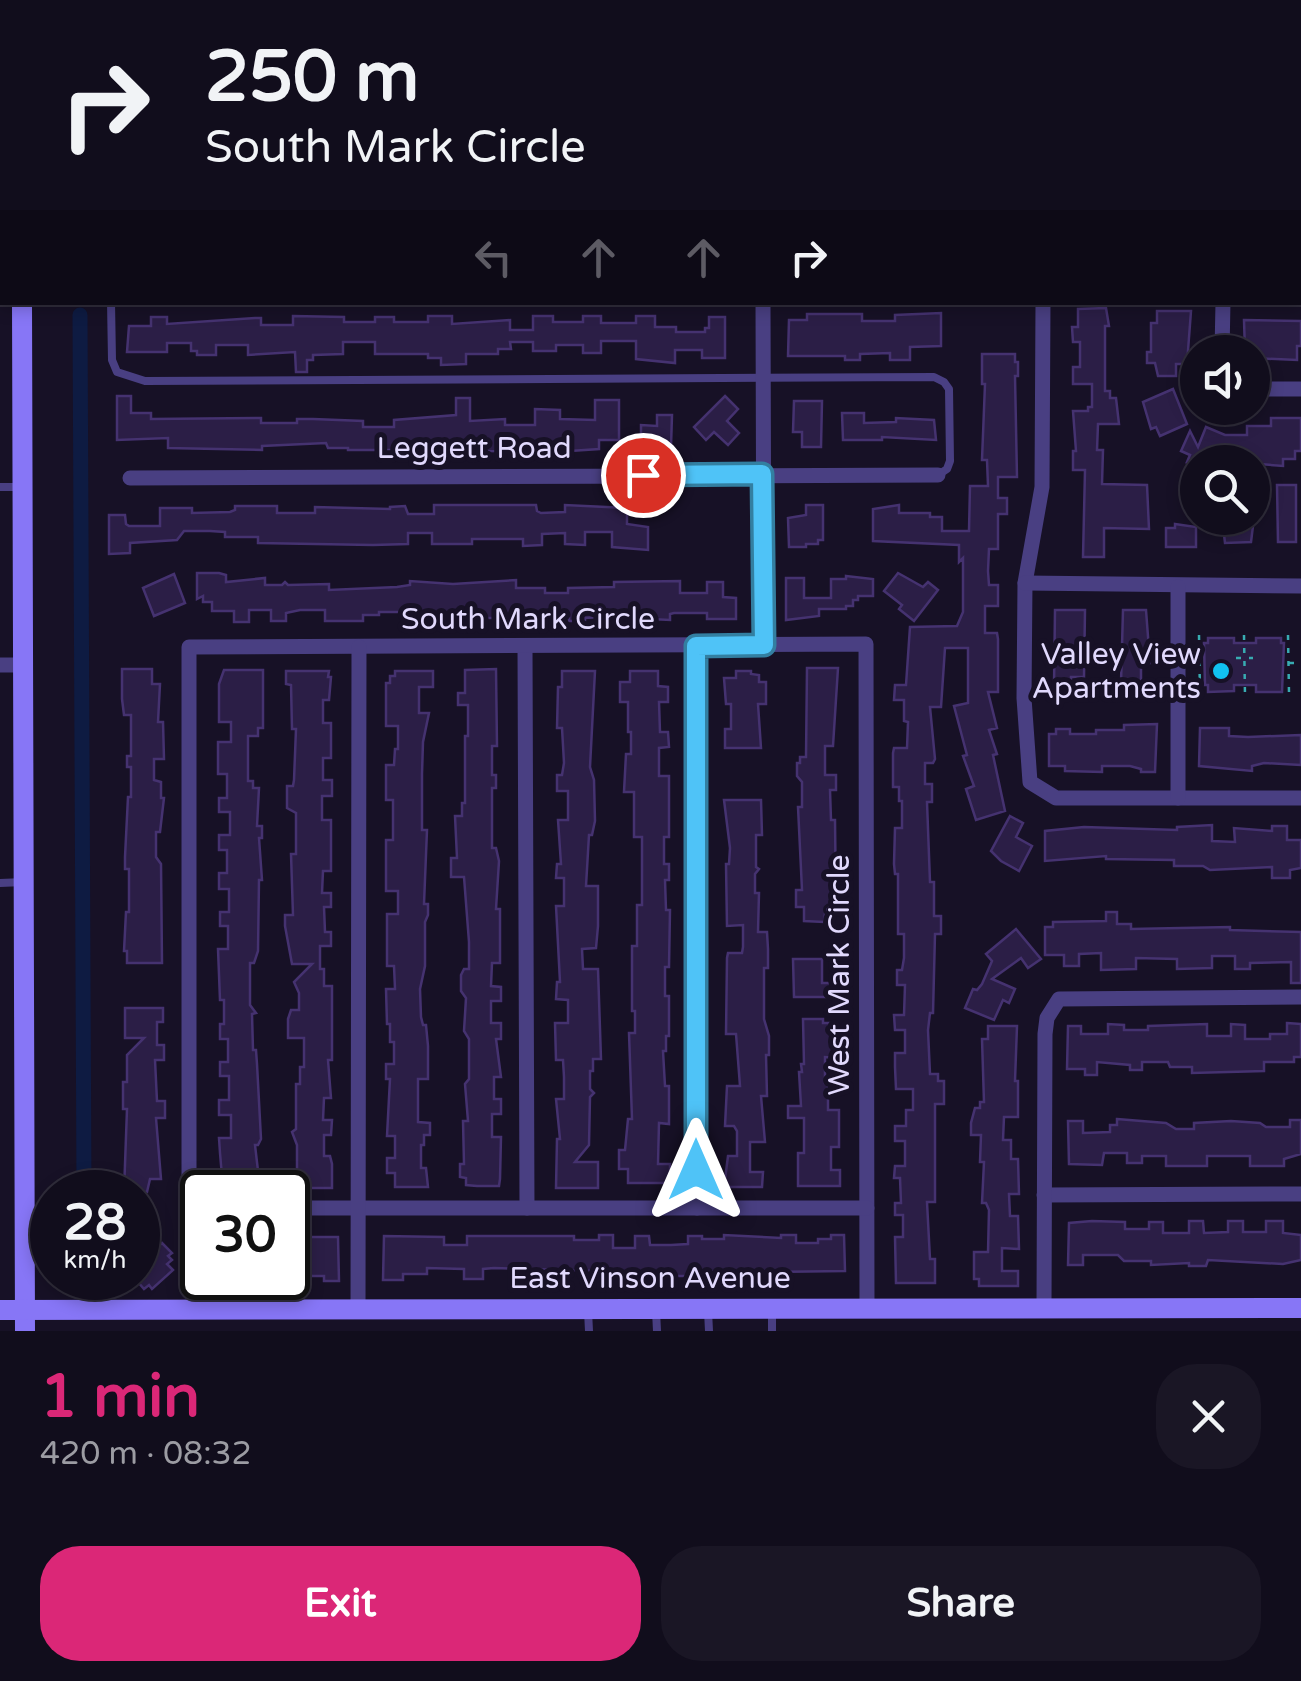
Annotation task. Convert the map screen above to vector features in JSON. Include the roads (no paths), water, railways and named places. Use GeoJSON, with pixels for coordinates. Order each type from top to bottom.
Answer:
{"type":"FeatureCollection","features":[{"type":"Feature","properties":{"kind":"street"},"geometry":{"type":"LineString","coordinates":[[22,305],[24,1320]]}},
{"type":"Feature","properties":{"kind":"street"},"geometry":{"type":"LineString","coordinates":[[763,305],[764,645]]}},
{"type":"Feature","properties":{"kind":"street"},"geometry":{"type":"LineString","coordinates":[[1043,305],[1042,488],[1025,583],[1026,771],[1030,782],[1056,798],[1301,798]]}},
{"type":"Feature","properties":{"kind":"street"},"geometry":{"type":"LineString","coordinates":[[1222,335],[1223,305]]}},
{"type":"Feature","properties":{"kind":"street"},"geometry":{"type":"LineString","coordinates":[[1270,388],[1301,389]]}},
{"type":"Feature","properties":{"kind":"street","name":"Leggett Road"},"geometry":{"type":"LineString","coordinates":[[130,478],[938,475]]}},
{"type":"Feature","properties":{"kind":"street"},"geometry":{"type":"LineString","coordinates":[[1025,583],[1301,586]]}},
{"type":"Feature","properties":{"kind":"street"},"geometry":{"type":"LineString","coordinates":[[1178,586],[1178,798]]}},
{"type":"Feature","properties":{"kind":"street","name":"South Mark Circle"},"geometry":{"type":"LineString","coordinates":[[196,1170],[189,647],[866,644]]}},
{"type":"Feature","properties":{"kind":"street","name":"West Mark Circle"},"geometry":{"type":"LineString","coordinates":[[866,644],[866,1307]]}},
{"type":"Feature","properties":{"kind":"street"},"geometry":{"type":"LineString","coordinates":[[696,646],[696,1208]]}},
{"type":"Feature","properties":{"kind":"street"},"geometry":{"type":"LineString","coordinates":[[358,1310],[359,647]]}},
{"type":"Feature","properties":{"kind":"street"},"geometry":{"type":"LineString","coordinates":[[526,648],[527,1208]]}},
{"type":"Feature","properties":{"kind":"street"},"geometry":{"type":"LineString","coordinates":[[0,666],[23,665]]}},
{"type":"Feature","properties":{"kind":"street"},"geometry":{"type":"LineString","coordinates":[[1044,1307],[1045,1034],[1048,1018],[1059,999],[1301,996]]}},
{"type":"Feature","properties":{"kind":"street"},"geometry":{"type":"LineString","coordinates":[[1044,1195],[1301,1194]]}},
{"type":"Feature","properties":{"kind":"street"},"geometry":{"type":"LineString","coordinates":[[310,1208],[867,1208]]}},
{"type":"Feature","properties":{"kind":"street","name":"East Vinson Avenue"},"geometry":{"type":"LineString","coordinates":[[0,1310],[24,1320],[358,1310],[1301,1308]]}},
{"type":"Feature","properties":{"kind":"lane"},"geometry":{"type":"LineString","coordinates":[[111,305],[112,360],[117,372],[144,382],[934,377],[949,388],[950,461],[938,475]]}},
{"type":"Feature","properties":{"kind":"lane"},"geometry":{"type":"LineString","coordinates":[[0,488],[23,487]]}},
{"type":"Feature","properties":{"kind":"lane"},"geometry":{"type":"LineString","coordinates":[[0,883],[24,882]]}},
{"type":"Feature","properties":{"kind":"lane"},"geometry":{"type":"LineString","coordinates":[[588,1308],[588,1331]]}},
{"type":"Feature","properties":{"kind":"lane"},"geometry":{"type":"LineString","coordinates":[[656,1308],[656,1331]]}},
{"type":"Feature","properties":{"kind":"lane"},"geometry":{"type":"LineString","coordinates":[[708,1308],[708,1331]]}},
{"type":"Feature","properties":{"kind":"lane"},"geometry":{"type":"LineString","coordinates":[[772,1308],[772,1331]]}},
{"type":"Feature","properties":{"kind":"waterway"},"geometry":{"type":"LineString","coordinates":[[80,315],[84,1170]]}},
{"type":"Feature","properties":{"kind":"place","name":"Valley View Apartments"},"geometry":{"type":"Point","coordinates":[1221,671]}}]}
